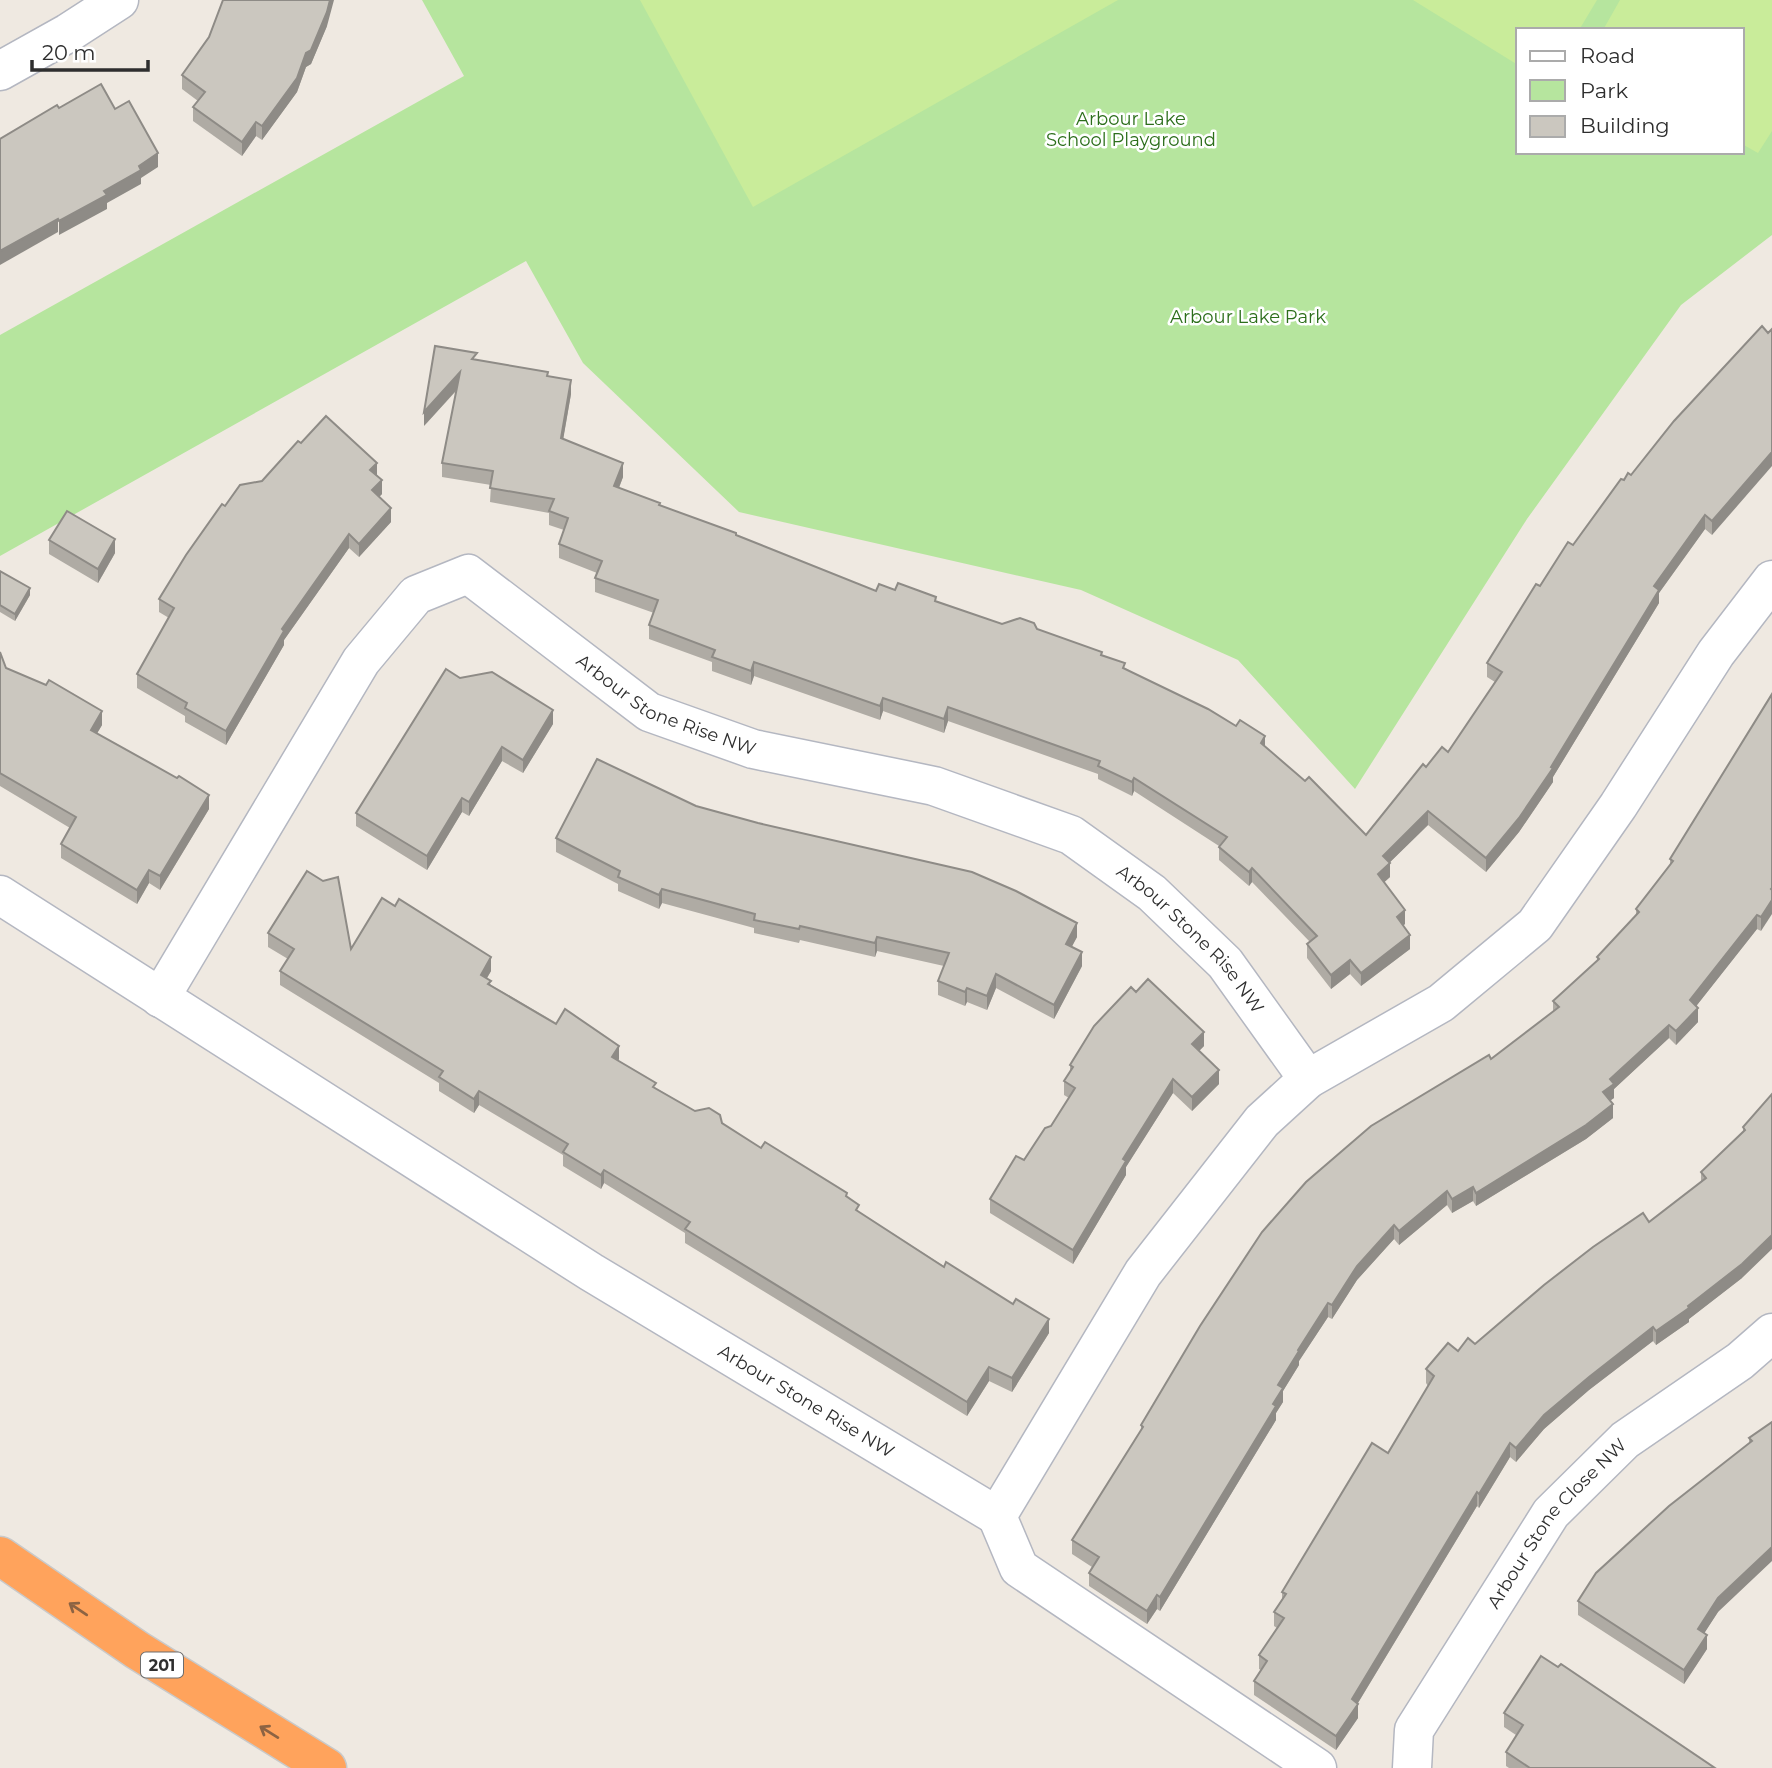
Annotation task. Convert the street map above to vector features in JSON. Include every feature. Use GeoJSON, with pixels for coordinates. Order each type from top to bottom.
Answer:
{"type":"FeatureCollection","features":[{"type":"Feature","properties":{"kind":"highway","name":"201"},"geometry":{"type":"LineString","coordinates":[[0,1556],[137,1650],[327,1768]]}},
{"type":"Feature","properties":{"kind":"street"},"geometry":{"type":"LineString","coordinates":[[0,71],[68,33],[119,0]]}},
{"type":"Feature","properties":{"kind":"street","name":"Arbour Stone Rise NW"},"geometry":{"type":"LineString","coordinates":[[160,998],[361,661],[416,595],[468,575],[649,712],[753,749],[934,786],[1071,835],[1152,894],[1224,962],[1307,1079]]}},
{"type":"Feature","properties":{"kind":"street"},"geometry":{"type":"LineString","coordinates":[[1317,1768],[1019,1567],[997,1516],[1143,1273],[1262,1121],[1307,1079],[1441,1003],[1535,925],[1618,806],[1716,653],[1772,580]]}},
{"type":"Feature","properties":{"kind":"street","name":"Arbour Stone Rise NW"},"geometry":{"type":"LineString","coordinates":[[0,895],[591,1272],[997,1516]]}},
{"type":"Feature","properties":{"kind":"street","name":"Arbour Stone Close NW"},"geometry":{"type":"LineString","coordinates":[[1412,1768],[1414,1730],[1551,1513],[1625,1440],[1740,1361],[1772,1333]]}},
{"type":"Feature","properties":{"kind":"green space","name":"Arbour Lake Park"},"geometry":{"type":"Polygon","coordinates":[[[422,0],[1772,0],[1772,235],[1681,305],[1527,519],[1355,789],[1238,660],[1081,590],[739,512],[583,363],[526,261],[0,556],[0,335],[464,76],[422,0]]]}},
{"type":"Feature","properties":{"kind":"green space"},"geometry":{"type":"Polygon","coordinates":[[[640,0],[1118,0],[753,207],[640,0]]]}},
{"type":"Feature","properties":{"kind":"green space"},"geometry":{"type":"Polygon","coordinates":[[[1413,0],[1597,0],[1580,28],[1516,28],[1516,64],[1413,0]]]}},
{"type":"Feature","properties":{"kind":"green space"},"geometry":{"type":"Polygon","coordinates":[[[1620,0],[1772,0],[1772,131],[1758,153],[1744,145],[1744,28],[1604,28],[1620,0]]]}},
{"type":"Feature","properties":{"kind":"building"},"geometry":{"type":"Polygon","coordinates":[[[223,0],[330,0],[297,78],[262,126],[256,122],[242,142],[193,107],[205,92],[182,75],[209,37],[223,0]]]}},
{"type":"Feature","properties":{"kind":"building"},"geometry":{"type":"Polygon","coordinates":[[[101,84],[115,109],[129,101],[158,153],[139,166],[141,170],[104,191],[107,195],[0,251],[0,139],[57,105],[59,108],[101,84]]]}},
{"type":"Feature","properties":{"kind":"building"},"geometry":{"type":"Polygon","coordinates":[[[1762,326],[1768,333],[1772,329],[1772,452],[1712,521],[1705,515],[1654,586],[1659,590],[1551,767],[1553,768],[1519,818],[1486,858],[1428,811],[1383,856],[1390,863],[1378,874],[1405,910],[1397,917],[1410,935],[1361,973],[1350,960],[1331,975],[1307,944],[1317,936],[1252,868],[1249,872],[1219,847],[1227,837],[1134,778],[1132,782],[1098,766],[1100,761],[948,707],[944,719],[883,698],[880,706],[754,662],[751,671],[712,657],[715,650],[649,625],[658,600],[595,578],[602,561],[559,544],[568,518],[549,511],[554,499],[490,488],[493,471],[442,463],[460,372],[424,412],[435,346],[477,353],[472,359],[548,372],[547,376],[571,380],[561,438],[623,463],[614,486],[876,591],[879,584],[895,590],[898,583],[936,597],[935,601],[1002,624],[1020,618],[1034,623],[1037,629],[1102,652],[1101,655],[1125,663],[1123,668],[1208,709],[1236,726],[1240,720],[1265,736],[1261,743],[1305,781],[1309,777],[1366,835],[1423,764],[1426,767],[1442,747],[1448,752],[1502,672],[1487,663],[1536,584],[1540,586],[1568,542],[1573,545],[1621,479],[1624,480],[1628,473],[1631,475],[1674,421],[1762,326]]]}},
{"type":"Feature","properties":{"kind":"building"},"geometry":{"type":"Polygon","coordinates":[[[326,416],[377,463],[370,470],[382,480],[372,490],[391,508],[359,544],[349,534],[282,629],[284,631],[226,731],[185,708],[187,703],[137,674],[174,608],[159,599],[222,504],[225,506],[240,485],[262,481],[298,441],[301,443],[326,416]]]}},
{"type":"Feature","properties":{"kind":"building"},"geometry":{"type":"Polygon","coordinates":[[[67,511],[115,539],[98,569],[49,540],[67,511]]]}},
{"type":"Feature","properties":{"kind":"building"},"geometry":{"type":"Polygon","coordinates":[[[0,571],[30,588],[15,614],[0,605],[0,571]]]}},
{"type":"Feature","properties":{"kind":"building"},"geometry":{"type":"Polygon","coordinates":[[[0,652],[6,668],[46,685],[49,680],[102,711],[91,730],[177,778],[179,776],[209,795],[160,876],[149,870],[137,890],[61,844],[76,817],[0,773],[0,652]]]}},
{"type":"Feature","properties":{"kind":"building"},"geometry":{"type":"Polygon","coordinates":[[[446,669],[460,678],[492,672],[553,710],[523,760],[502,747],[469,802],[462,798],[427,856],[356,813],[446,669]]]}},
{"type":"Feature","properties":{"kind":"building"},"geometry":{"type":"Polygon","coordinates":[[[1772,694],[1772,900],[1761,917],[1757,915],[1690,1000],[1698,1008],[1676,1031],[1669,1025],[1610,1079],[1614,1084],[1603,1092],[1613,1104],[1586,1125],[1476,1193],[1473,1187],[1452,1199],[1447,1191],[1399,1231],[1394,1225],[1357,1266],[1332,1305],[1328,1303],[1278,1385],[1283,1388],[1273,1404],[1276,1406],[1160,1597],[1157,1595],[1147,1611],[1089,1573],[1099,1557],[1072,1540],[1143,1427],[1141,1425],[1200,1326],[1262,1232],[1306,1182],[1371,1126],[1489,1055],[1491,1059],[1559,1007],[1553,1001],[1599,959],[1597,957],[1639,912],[1636,909],[1673,861],[1670,859],[1772,694]]]}},
{"type":"Feature","properties":{"kind":"building"},"geometry":{"type":"Polygon","coordinates":[[[597,759],[696,806],[758,823],[972,872],[1016,891],[1077,923],[1066,944],[1082,952],[1054,1005],[996,974],[987,996],[967,988],[965,992],[938,981],[949,953],[877,937],[875,943],[800,926],[799,929],[754,920],[755,914],[662,889],[659,895],[618,877],[620,871],[556,838],[597,759]]]}},
{"type":"Feature","properties":{"kind":"building"},"geometry":{"type":"Polygon","coordinates":[[[307,871],[323,881],[338,877],[351,949],[382,898],[395,906],[399,899],[491,957],[481,975],[491,981],[488,984],[556,1024],[565,1009],[619,1046],[612,1057],[656,1083],[653,1087],[695,1111],[709,1108],[720,1115],[722,1123],[761,1148],[765,1142],[847,1193],[846,1196],[859,1205],[856,1210],[944,1267],[946,1262],[1013,1304],[1016,1299],[1049,1319],[1012,1378],[989,1367],[967,1402],[685,1229],[690,1222],[604,1170],[601,1175],[563,1152],[568,1144],[479,1091],[474,1099],[439,1077],[443,1071],[280,971],[294,949],[268,933],[307,871]]]}},
{"type":"Feature","properties":{"kind":"building"},"geometry":{"type":"Polygon","coordinates":[[[1148,979],[1204,1032],[1192,1044],[1219,1070],[1192,1097],[1173,1079],[1123,1159],[1126,1161],[1073,1250],[990,1199],[1016,1156],[1024,1160],[1045,1128],[1051,1126],[1075,1088],[1064,1081],[1073,1067],[1070,1065],[1094,1026],[1131,987],[1136,992],[1148,979]]]}},
{"type":"Feature","properties":{"kind":"building"},"geometry":{"type":"Polygon","coordinates":[[[1772,1094],[1772,1235],[1742,1264],[1688,1306],[1689,1308],[1656,1331],[1653,1327],[1589,1377],[1544,1415],[1516,1448],[1510,1443],[1479,1494],[1477,1492],[1352,1699],[1358,1704],[1336,1736],[1254,1681],[1267,1661],[1259,1655],[1284,1618],[1274,1612],[1286,1594],[1282,1592],[1372,1443],[1388,1453],[1434,1376],[1426,1369],[1448,1343],[1458,1351],[1468,1338],[1475,1344],[1593,1247],[1643,1213],[1649,1222],[1706,1178],[1701,1172],[1745,1130],[1743,1127],[1772,1094]]]}},
{"type":"Feature","properties":{"kind":"building"},"geometry":{"type":"Polygon","coordinates":[[[1772,1422],[1772,1547],[1718,1598],[1698,1629],[1707,1635],[1684,1670],[1578,1601],[1596,1573],[1669,1506],[1752,1441],[1749,1438],[1772,1422]]]}},
{"type":"Feature","properties":{"kind":"building"},"geometry":{"type":"Polygon","coordinates":[[[1541,1656],[1558,1667],[1561,1664],[1715,1768],[1530,1768],[1506,1752],[1523,1725],[1504,1713],[1541,1656]]]}},
{"type":"Feature","properties":{"kind":"park label","name":"Arbour Lake School Playground"},"geometry":{"type":"Point","coordinates":[1131,129]}}]}
